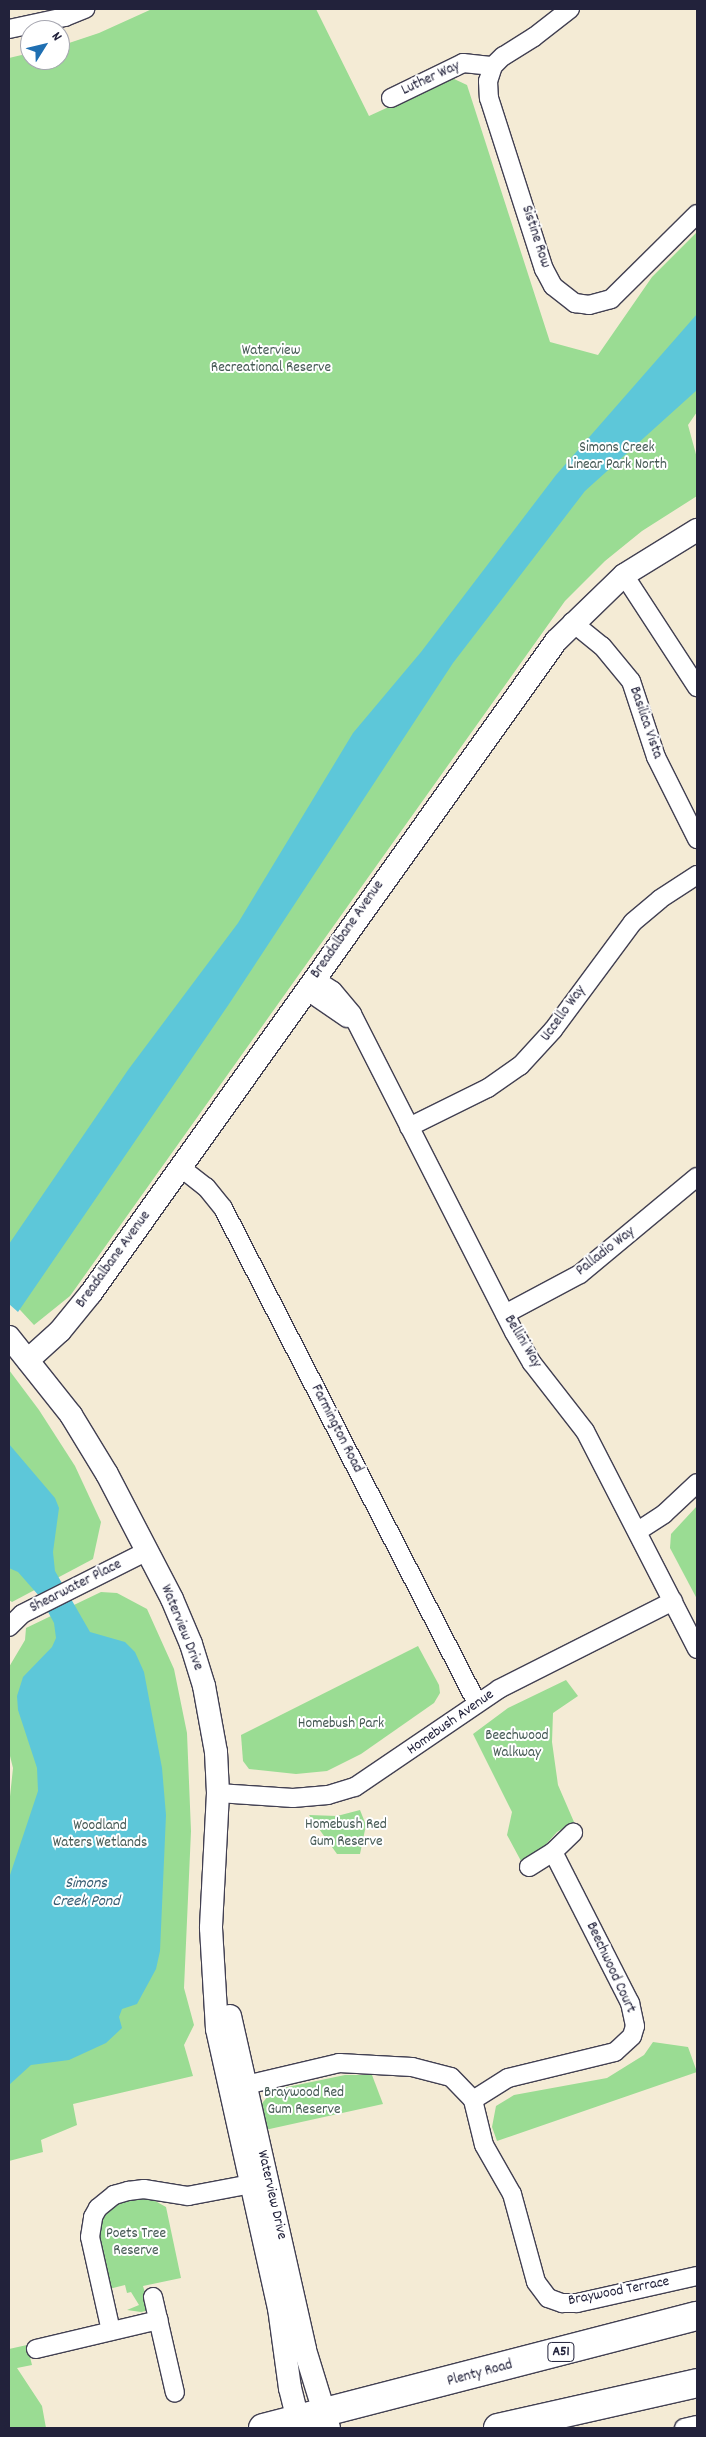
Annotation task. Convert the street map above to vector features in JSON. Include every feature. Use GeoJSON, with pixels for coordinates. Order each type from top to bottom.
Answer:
{"type":"FeatureCollection","features":[{"type":"Feature","properties":{"kind":"highway","name":"Plenty Road"},"geometry":{"type":"LineString","coordinates":[[263,2428],[327,2420],[697,2316]]}},
{"type":"Feature","properties":{"kind":"highway"},"geometry":{"type":"LineString","coordinates":[[498,2428],[697,2383]]}},
{"type":"Feature","properties":{"kind":"street"},"geometry":{"type":"LineString","coordinates":[[9,29],[65,17],[85,9]]}},
{"type":"Feature","properties":{"kind":"street"},"geometry":{"type":"LineString","coordinates":[[494,66],[512,47],[534,38],[570,9]]}},
{"type":"Feature","properties":{"kind":"street","name":"Luther Way"},"geometry":{"type":"LineString","coordinates":[[391,98],[463,63],[494,66]]}},
{"type":"Feature","properties":{"kind":"street","name":"Sistine Row"},"geometry":{"type":"LineString","coordinates":[[494,66],[488,81],[490,98],[544,269],[563,296],[575,303],[589,305],[611,298],[697,214]]}},
{"type":"Feature","properties":{"kind":"street","name":"Breadalbane Avenue"},"geometry":{"type":"LineString","coordinates":[[28,1360],[74,1316],[524,683],[572,622],[624,575],[697,530]]}},
{"type":"Feature","properties":{"kind":"street"},"geometry":{"type":"LineString","coordinates":[[624,575],[697,687]]}},
{"type":"Feature","properties":{"kind":"street","name":"Basilica Vista"},"geometry":{"type":"LineString","coordinates":[[572,622],[602,646],[631,681],[656,757],[697,839]]}},
{"type":"Feature","properties":{"kind":"street","name":"Uccello Way"},"geometry":{"type":"LineString","coordinates":[[410,1127],[488,1088],[520,1066],[553,1030],[633,922],[660,898],[697,876]]}},
{"type":"Feature","properties":{"kind":"street","name":"Bellini Way"},"geometry":{"type":"LineString","coordinates":[[310,985],[359,1028],[505,1314],[532,1362],[585,1431],[673,1601],[693,1628],[697,1649]]}},
{"type":"Feature","properties":{"kind":"street","name":"Farmington Road"},"geometry":{"type":"LineString","coordinates":[[180,1167],[206,1187],[223,1208],[477,1704]]}},
{"type":"Feature","properties":{"kind":"street","name":"Palladio Way"},"geometry":{"type":"LineString","coordinates":[[505,1314],[580,1274],[697,1176]]}},
{"type":"Feature","properties":{"kind":"street","name":"Waterview Drive"},"geometry":{"type":"LineString","coordinates":[[9,1338],[28,1360],[86,1438],[147,1551],[191,1644],[204,1686],[216,1752],[218,1793],[212,1963],[217,2029],[238,2087],[259,2182],[305,2350],[327,2420]]}},
{"type":"Feature","properties":{"kind":"street"},"geometry":{"type":"LineString","coordinates":[[638,1531],[670,1510],[697,1483]]}},
{"type":"Feature","properties":{"kind":"street","name":"Shearwater Place"},"geometry":{"type":"LineString","coordinates":[[9,1627],[22,1614],[147,1551]]}},
{"type":"Feature","properties":{"kind":"street","name":"Homebush Avenue"},"geometry":{"type":"LineString","coordinates":[[218,1793],[293,1798],[328,1796],[355,1787],[383,1771],[477,1704],[542,1666],[673,1601]]}},
{"type":"Feature","properties":{"kind":"street"},"geometry":{"type":"LineString","coordinates":[[529,1866],[553,1852],[574,1833]]}},
{"type":"Feature","properties":{"kind":"street","name":"Beechwood Court"},"geometry":{"type":"LineString","coordinates":[[472,2100],[508,2078],[615,2052],[632,2036],[635,2026],[630,2002],[553,1852]]}},
{"type":"Feature","properties":{"kind":"street","name":"Braywood Terrace"},"geometry":{"type":"LineString","coordinates":[[238,2087],[339,2063],[378,2064],[438,2072],[461,2085],[472,2100],[484,2145],[512,2194],[536,2282],[548,2298],[562,2303],[577,2303],[697,2276]]}},
{"type":"Feature","properties":{"kind":"street"},"geometry":{"type":"LineString","coordinates":[[111,2331],[90,2237],[93,2217],[98,2208],[114,2196],[128,2191],[144,2189],[188,2196],[259,2182]]}},
{"type":"Feature","properties":{"kind":"street","name":"Waterview Drive"},"geometry":{"type":"LineString","coordinates":[[259,2182],[299,2423]]}},
{"type":"Feature","properties":{"kind":"street"},"geometry":{"type":"LineString","coordinates":[[153,2298],[175,2393]]}},
{"type":"Feature","properties":{"kind":"street"},"geometry":{"type":"LineString","coordinates":[[36,2349],[158,2320]]}},
{"type":"Feature","properties":{"kind":"street"},"geometry":{"type":"LineString","coordinates":[[684,2428],[697,2425]]}},
{"type":"Feature","properties":{"kind":"green space","name":"Waterview Recreational Reserve"},"geometry":{"type":"Polygon","coordinates":[[[152,9],[316,9],[369,116],[452,78],[467,85],[550,342],[598,355],[652,277],[697,232],[697,412],[688,425],[697,458],[697,496],[642,531],[605,561],[565,601],[70,1296],[34,1325],[9,1298],[9,58],[20,55],[20,70],[70,70],[70,43],[99,33],[152,9]]]}},
{"type":"Feature","properties":{"kind":"green space"},"geometry":{"type":"Polygon","coordinates":[[[9,1370],[39,1410],[75,1466],[101,1522],[93,1559],[12,1602],[9,1600],[9,1370]]]}},
{"type":"Feature","properties":{"kind":"green space"},"geometry":{"type":"Polygon","coordinates":[[[697,1506],[697,1599],[670,1548],[671,1534],[697,1506]]]}},
{"type":"Feature","properties":{"kind":"green space","name":"Simons Creek Pond"},"geometry":{"type":"Polygon","coordinates":[[[101,1592],[117,1593],[147,1609],[174,1669],[187,1733],[191,1831],[184,1988],[194,2025],[184,2045],[193,2076],[73,2104],[77,2125],[41,2140],[43,2152],[9,2161],[9,1806],[13,1768],[9,1752],[9,1667],[25,1640],[26,1628],[101,1592]]]}},
{"type":"Feature","properties":{"kind":"green space","name":"Homebush Park"},"geometry":{"type":"Polygon","coordinates":[[[418,1646],[439,1685],[440,1693],[434,1703],[361,1754],[327,1771],[296,1774],[249,1769],[243,1761],[241,1735],[418,1646]]]}},
{"type":"Feature","properties":{"kind":"green space","name":"Beechwood Walkway"},"geometry":{"type":"Polygon","coordinates":[[[566,1680],[578,1696],[553,1713],[552,1742],[558,1785],[574,1822],[557,1832],[539,1852],[521,1861],[507,1835],[512,1812],[473,1734],[508,1708],[566,1680]]]}},
{"type":"Feature","properties":{"kind":"green space","name":"Homebush Red Gum Reserve"},"geometry":{"type":"Polygon","coordinates":[[[360,1810],[366,1825],[360,1854],[337,1854],[309,1815],[337,1816],[360,1810]]]}},
{"type":"Feature","properties":{"kind":"green space"},"geometry":{"type":"Polygon","coordinates":[[[653,2042],[688,2047],[697,2072],[497,2141],[492,2127],[496,2106],[514,2095],[607,2078],[644,2055],[653,2042]]]}},
{"type":"Feature","properties":{"kind":"green space","name":"Braywood Red Gum Reserve"},"geometry":{"type":"Polygon","coordinates":[[[345,2075],[372,2075],[383,2104],[265,2130],[259,2107],[273,2090],[345,2075]]]}},
{"type":"Feature","properties":{"kind":"green space","name":"Poets Tree Reserve"},"geometry":{"type":"Polygon","coordinates":[[[129,2197],[148,2197],[166,2207],[181,2278],[143,2286],[150,2310],[141,2312],[127,2310],[139,2305],[131,2292],[127,2293],[125,2285],[109,2289],[97,2232],[103,2212],[114,2202],[129,2197]]]}},
{"type":"Feature","properties":{"kind":"green space"},"geometry":{"type":"Polygon","coordinates":[[[27,2345],[32,2365],[17,2368],[42,2406],[46,2428],[9,2428],[9,2349],[27,2345]]]}},
{"type":"Feature","properties":{"kind":"water"},"geometry":{"type":"Polygon","coordinates":[[[697,314],[697,390],[585,491],[453,663],[229,1004],[18,1312],[9,1304],[9,1244],[128,1070],[238,923],[353,733],[421,652],[556,475],[697,314]]]}},
{"type":"Feature","properties":{"kind":"water","name":"Simons Creek Pond"},"geometry":{"type":"Polygon","coordinates":[[[9,1444],[55,1498],[59,1508],[53,1552],[55,1571],[90,1632],[125,1642],[135,1652],[144,1672],[162,1768],[166,1815],[160,1951],[156,1969],[137,2004],[122,2009],[119,2017],[122,2028],[106,2043],[69,2060],[31,2065],[9,2085],[9,1878],[38,1791],[37,1768],[18,1710],[17,1696],[23,1677],[52,1647],[56,1638],[54,1623],[40,1597],[18,1572],[9,1568],[9,1444]]]}},
{"type":"Feature","properties":{"kind":"park label","name":"Simons Creek Linear Park North"},"geometry":{"type":"Point","coordinates":[617,456]}},
{"type":"Feature","properties":{"kind":"park label","name":"Woodland Waters Wetlands"},"geometry":{"type":"Point","coordinates":[100,1834]}}]}
